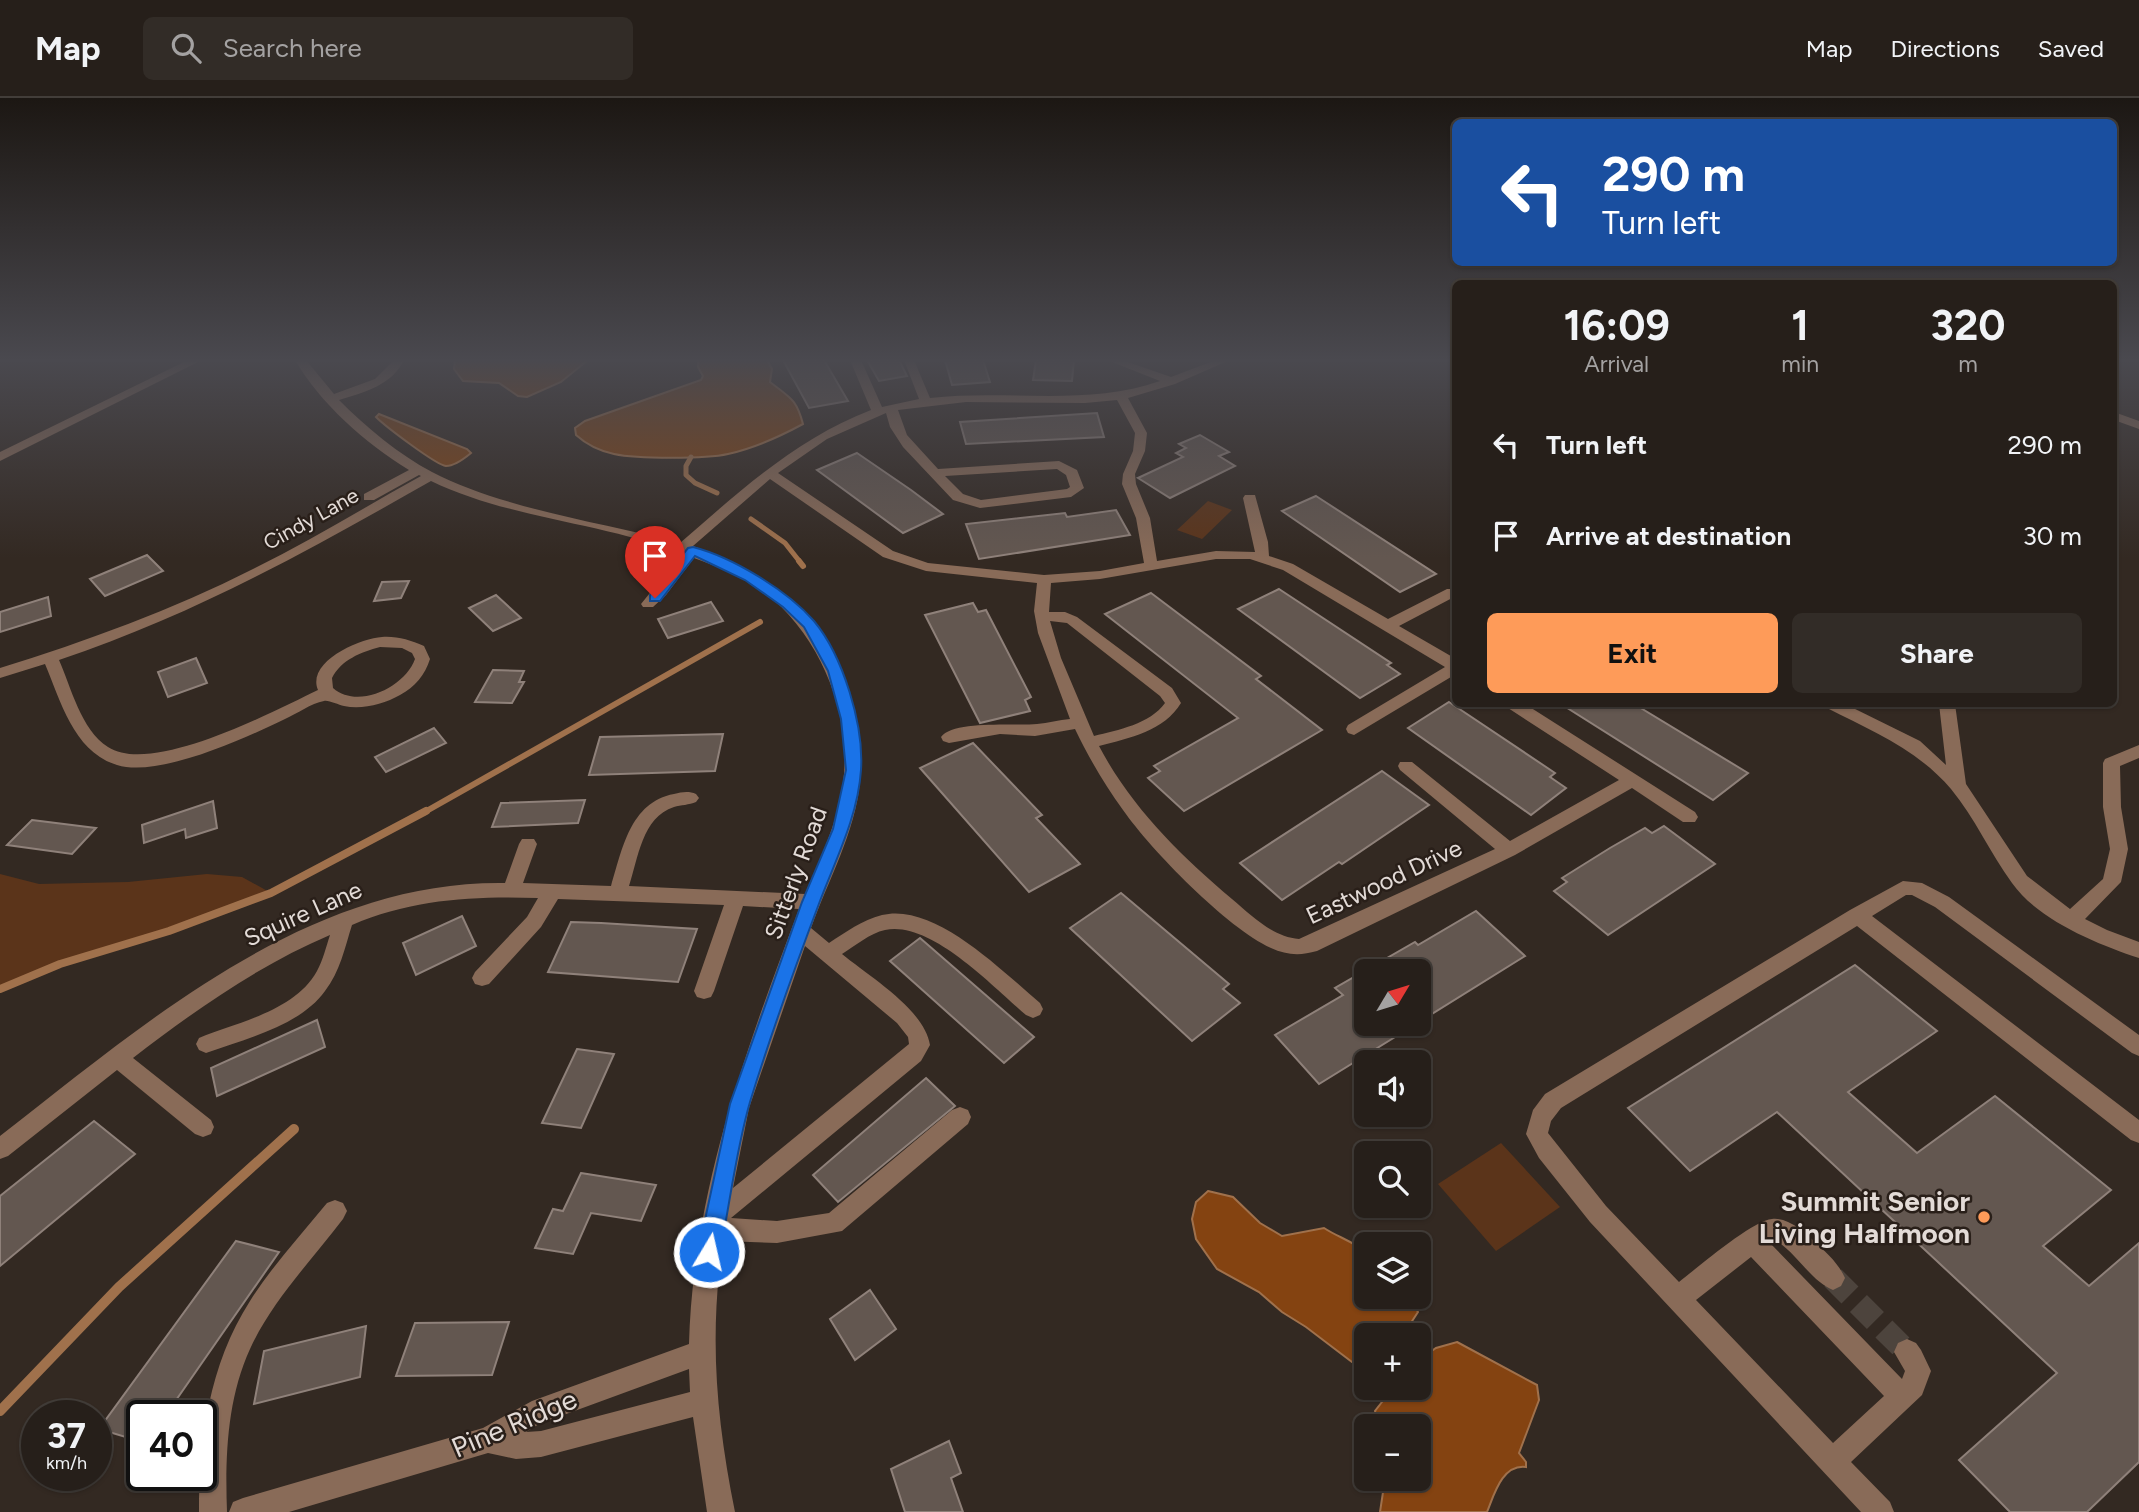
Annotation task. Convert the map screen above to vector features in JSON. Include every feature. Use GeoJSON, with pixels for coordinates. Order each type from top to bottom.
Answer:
{"type":"FeatureCollection","features":[{"type":"Feature","properties":{"kind":"street"},"geometry":{"type":"LineString","coordinates":[[0,457],[63,426]]}},
{"type":"Feature","properties":{"kind":"street","name":"Sitterly Road"},"geometry":{"type":"LineString","coordinates":[[359,426],[426,473],[516,507],[687,549],[750,577],[788,604],[809,625],[835,671],[849,719],[853,770],[841,829],[811,902],[740,1104],[705,1275],[701,1352],[704,1401],[721,1512]]}},
{"type":"Feature","properties":{"kind":"street"},"geometry":{"type":"LineString","coordinates":[[648,604],[661,592],[687,549],[769,473],[799,450],[844,426]]}},
{"type":"Feature","properties":{"kind":"street"},"geometry":{"type":"LineString","coordinates":[[896,426],[900,433],[935,473],[958,497],[980,503],[1065,495],[1077,488],[1072,473],[1059,465],[935,473]]}},
{"type":"Feature","properties":{"kind":"street"},"geometry":{"type":"LineString","coordinates":[[1137,426],[1141,433],[1139,452],[1129,474],[1129,484],[1143,519],[1151,565]]}},
{"type":"Feature","properties":{"kind":"street","name":"Cindy Lane"},"geometry":{"type":"LineString","coordinates":[[0,673],[50,658],[208,596],[263,569],[426,473]]}},
{"type":"Feature","properties":{"kind":"street"},"geometry":{"type":"LineString","coordinates":[[769,473],[888,554],[926,568],[1044,579],[1100,575],[1216,555],[1262,558],[1288,567],[1452,664]]}},
{"type":"Feature","properties":{"kind":"street"},"geometry":{"type":"LineString","coordinates":[[1250,498],[1261,542],[1262,558]]}},
{"type":"Feature","properties":{"kind":"street","name":"Eastwood Drive"},"geometry":{"type":"LineString","coordinates":[[1044,579],[1042,616],[1077,723],[1107,779],[1132,812],[1177,861],[1243,919],[1285,946],[1294,948],[1310,945],[1508,850],[1632,780]]}},
{"type":"Feature","properties":{"kind":"street"},"geometry":{"type":"LineString","coordinates":[[1387,626],[1452,592]]}},
{"type":"Feature","properties":{"kind":"street"},"geometry":{"type":"LineString","coordinates":[[1042,616],[1072,620],[1166,692],[1173,703],[1166,712],[1148,724],[1088,743]]}},
{"type":"Feature","properties":{"kind":"street"},"geometry":{"type":"LineString","coordinates":[[396,642],[419,650],[422,667],[416,677],[393,694],[377,699],[346,702],[334,699],[326,693],[323,684],[326,673],[334,663],[363,647],[396,642]]}},
{"type":"Feature","properties":{"kind":"street"},"geometry":{"type":"LineString","coordinates":[[50,658],[85,734],[103,754],[119,760],[142,761],[196,749],[232,737],[326,693]]}},
{"type":"Feature","properties":{"kind":"street"},"geometry":{"type":"LineString","coordinates":[[1354,729],[1452,668]]}},
{"type":"Feature","properties":{"kind":"street"},"geometry":{"type":"LineString","coordinates":[[1524,707],[1689,817]]}},
{"type":"Feature","properties":{"kind":"street"},"geometry":{"type":"LineString","coordinates":[[1839,707],[1914,745],[1957,785],[2020,881],[2044,902],[2100,936],[2139,950]]}},
{"type":"Feature","properties":{"kind":"street"},"geometry":{"type":"LineString","coordinates":[[1947,707],[1957,785]]}},
{"type":"Feature","properties":{"kind":"street"},"geometry":{"type":"LineString","coordinates":[[949,737],[1000,728],[1035,730],[1077,723]]}},
{"type":"Feature","properties":{"kind":"street"},"geometry":{"type":"LineString","coordinates":[[2071,920],[2112,882],[2119,849],[2112,807],[2111,763],[2139,751]]}},
{"type":"Feature","properties":{"kind":"street"},"geometry":{"type":"LineString","coordinates":[[1406,766],[1508,850]]}},
{"type":"Feature","properties":{"kind":"street"},"geometry":{"type":"LineString","coordinates":[[618,893],[646,816],[664,801],[690,798]]}},
{"type":"Feature","properties":{"kind":"street"},"geometry":{"type":"LineString","coordinates":[[511,891],[528,844]]}},
{"type":"Feature","properties":{"kind":"street"},"geometry":{"type":"LineString","coordinates":[[1880,1512],[1598,1214],[1547,1151],[1537,1134],[1541,1117],[1553,1101],[1903,888],[1915,888],[1928,894],[2139,1047]]}},
{"type":"Feature","properties":{"kind":"street","name":"Squire Lane"},"geometry":{"type":"LineString","coordinates":[[0,1149],[118,1058],[240,972],[344,919],[418,897],[461,890],[736,897],[811,902]]}},
{"type":"Feature","properties":{"kind":"street"},"geometry":{"type":"LineString","coordinates":[[482,978],[534,922],[552,892]]}},
{"type":"Feature","properties":{"kind":"street"},"geometry":{"type":"LineString","coordinates":[[704,991],[736,897]]}},
{"type":"Feature","properties":{"kind":"street"},"geometry":{"type":"LineString","coordinates":[[1857,915],[2139,1133]]}},
{"type":"Feature","properties":{"kind":"street"},"geometry":{"type":"LineString","coordinates":[[206,1044],[283,1012],[312,994],[324,976],[344,919]]}},
{"type":"Feature","properties":{"kind":"street"},"geometry":{"type":"LineString","coordinates":[[828,953],[884,922],[915,923],[943,936],[1033,1009]]}},
{"type":"Feature","properties":{"kind":"street"},"geometry":{"type":"LineString","coordinates":[[714,1223],[914,1055],[920,1045],[918,1034],[904,1017],[801,931]]}},
{"type":"Feature","properties":{"kind":"street"},"geometry":{"type":"LineString","coordinates":[[118,1058],[203,1127]]}},
{"type":"Feature","properties":{"kind":"street"},"geometry":{"type":"LineString","coordinates":[[714,1223],[777,1233],[834,1223],[960,1117]]}},
{"type":"Feature","properties":{"kind":"street"},"geometry":{"type":"LineString","coordinates":[[213,1512],[212,1470],[223,1397],[240,1343],[256,1314],[335,1211]]}},
{"type":"Feature","properties":{"kind":"street"},"geometry":{"type":"LineString","coordinates":[[1678,1298],[1752,1242],[1766,1233],[1780,1231],[1798,1242],[1833,1278]]}},
{"type":"Feature","properties":{"kind":"street"},"geometry":{"type":"LineString","coordinates":[[1752,1242],[1902,1397]]}},
{"type":"Feature","properties":{"kind":"street","name":"Pine Ridge"},"geometry":{"type":"LineString","coordinates":[[243,1512],[488,1440],[531,1414],[701,1352]]}},
{"type":"Feature","properties":{"kind":"street"},"geometry":{"type":"LineString","coordinates":[[1832,1462],[1917,1384],[1919,1377],[1907,1352]]}},
{"type":"Feature","properties":{"kind":"street"},"geometry":{"type":"LineString","coordinates":[[488,1440],[516,1446],[541,1444],[704,1401]]}},
{"type":"Feature","properties":{"kind":"shaded area"},"geometry":{"type":"Polygon","coordinates":[[[387,426],[409,426],[471,453],[453,465],[446,466],[387,426]]]}},
{"type":"Feature","properties":{"kind":"shaded area"},"geometry":{"type":"Polygon","coordinates":[[[799,426],[776,438],[728,454],[654,458],[604,451],[576,435],[575,428],[799,426]]]}},
{"type":"Feature","properties":{"kind":"shaded area"},"geometry":{"type":"Polygon","coordinates":[[[1208,501],[1232,510],[1202,539],[1177,530],[1208,501]]]}},
{"type":"Feature","properties":{"kind":"shaded area"},"geometry":{"type":"Polygon","coordinates":[[[0,874],[39,884],[128,882],[207,874],[242,877],[271,893],[67,963],[0,989],[0,874]]]}},
{"type":"Feature","properties":{"kind":"shaded area"},"geometry":{"type":"Polygon","coordinates":[[[1501,1143],[1560,1207],[1496,1251],[1438,1184],[1501,1143]]]}},
{"type":"Feature","properties":{"kind":"shaded area"},"geometry":{"type":"Polygon","coordinates":[[[1208,1191],[1233,1197],[1260,1223],[1282,1236],[1324,1228],[1354,1244],[1354,1309],[1416,1309],[1418,1312],[1411,1323],[1354,1323],[1352,1362],[1282,1312],[1259,1292],[1217,1269],[1196,1239],[1192,1219],[1196,1202],[1208,1191]]]}},
{"type":"Feature","properties":{"kind":"shaded area"},"geometry":{"type":"Polygon","coordinates":[[[1457,1342],[1537,1385],[1539,1400],[1519,1453],[1526,1462],[1526,1467],[1518,1467],[1505,1475],[1487,1512],[1380,1512],[1383,1491],[1431,1491],[1431,1414],[1376,1414],[1375,1411],[1384,1400],[1431,1400],[1431,1352],[1457,1342]]]}},
{"type":"Feature","properties":{"kind":"building"},"geometry":{"type":"Polygon","coordinates":[[[961,426],[1101,426],[1104,437],[966,444],[961,426]]]}},
{"type":"Feature","properties":{"kind":"building"},"geometry":{"type":"Polygon","coordinates":[[[1200,435],[1229,452],[1219,456],[1235,466],[1170,498],[1138,478],[1183,457],[1176,453],[1186,448],[1179,444],[1200,435]]]}},
{"type":"Feature","properties":{"kind":"building"},"geometry":{"type":"Polygon","coordinates":[[[857,453],[943,514],[903,533],[817,470],[857,453]]]}},
{"type":"Feature","properties":{"kind":"building"},"geometry":{"type":"Polygon","coordinates":[[[1316,496],[1436,574],[1400,592],[1282,511],[1316,496]]]}},
{"type":"Feature","properties":{"kind":"building"},"geometry":{"type":"Polygon","coordinates":[[[1116,510],[1130,535],[979,559],[966,524],[1065,513],[1067,517],[1116,510]]]}},
{"type":"Feature","properties":{"kind":"building"},"geometry":{"type":"Polygon","coordinates":[[[147,555],[163,571],[105,596],[90,579],[147,555]]]}},
{"type":"Feature","properties":{"kind":"building"},"geometry":{"type":"Polygon","coordinates":[[[409,581],[401,598],[374,601],[382,582],[409,581]]]}},
{"type":"Feature","properties":{"kind":"building"},"geometry":{"type":"Polygon","coordinates":[[[1279,589],[1391,663],[1387,665],[1400,674],[1360,698],[1238,609],[1279,589]]]}},
{"type":"Feature","properties":{"kind":"building"},"geometry":{"type":"Polygon","coordinates":[[[1151,593],[1261,676],[1256,679],[1322,730],[1184,811],[1148,778],[1160,771],[1154,766],[1238,718],[1105,614],[1151,593]]]}},
{"type":"Feature","properties":{"kind":"building"},"geometry":{"type":"Polygon","coordinates":[[[496,595],[521,618],[493,631],[469,608],[496,595]]]}},
{"type":"Feature","properties":{"kind":"building"},"geometry":{"type":"Polygon","coordinates":[[[48,597],[51,616],[0,632],[0,612],[48,597]]]}},
{"type":"Feature","properties":{"kind":"building"},"geometry":{"type":"Polygon","coordinates":[[[711,602],[723,621],[668,638],[658,619],[711,602]]]}},
{"type":"Feature","properties":{"kind":"building"},"geometry":{"type":"Polygon","coordinates":[[[973,603],[978,612],[986,610],[1031,697],[1025,700],[1030,711],[980,723],[925,615],[973,603]]]}},
{"type":"Feature","properties":{"kind":"building"},"geometry":{"type":"Polygon","coordinates":[[[196,658],[207,683],[168,697],[158,672],[196,658]]]}},
{"type":"Feature","properties":{"kind":"building"},"geometry":{"type":"Polygon","coordinates":[[[493,670],[524,671],[519,682],[524,682],[512,703],[475,702],[493,670]]]}},
{"type":"Feature","properties":{"kind":"building"},"geometry":{"type":"Polygon","coordinates":[[[1449,702],[1452,707],[1456,707],[1555,773],[1550,777],[1566,788],[1531,815],[1408,728],[1449,702]]]}},
{"type":"Feature","properties":{"kind":"building"},"geometry":{"type":"Polygon","coordinates":[[[1566,707],[1639,707],[1748,773],[1713,800],[1566,707]]]}},
{"type":"Feature","properties":{"kind":"building"},"geometry":{"type":"Polygon","coordinates":[[[434,728],[446,743],[386,772],[375,757],[434,728]]]}},
{"type":"Feature","properties":{"kind":"building"},"geometry":{"type":"Polygon","coordinates":[[[723,734],[715,771],[589,775],[600,737],[723,734]]]}},
{"type":"Feature","properties":{"kind":"building"},"geometry":{"type":"Polygon","coordinates":[[[973,743],[1042,815],[1036,818],[1080,864],[1029,892],[920,768],[973,743]]]}},
{"type":"Feature","properties":{"kind":"building"},"geometry":{"type":"Polygon","coordinates":[[[1382,771],[1429,805],[1342,864],[1339,862],[1282,900],[1240,863],[1382,771]]]}},
{"type":"Feature","properties":{"kind":"building"},"geometry":{"type":"Polygon","coordinates":[[[585,800],[578,823],[492,827],[501,803],[585,800]]]}},
{"type":"Feature","properties":{"kind":"building"},"geometry":{"type":"Polygon","coordinates":[[[213,801],[217,828],[186,838],[185,829],[144,843],[142,825],[213,801]]]}},
{"type":"Feature","properties":{"kind":"building"},"geometry":{"type":"Polygon","coordinates":[[[32,820],[96,828],[72,854],[7,845],[32,820]]]}},
{"type":"Feature","properties":{"kind":"building"},"geometry":{"type":"Polygon","coordinates":[[[1664,826],[1715,864],[1608,935],[1554,891],[1567,882],[1562,878],[1610,848],[1645,828],[1652,833],[1664,826]]]}},
{"type":"Feature","properties":{"kind":"building"},"geometry":{"type":"Polygon","coordinates":[[[1121,893],[1229,984],[1223,989],[1240,1003],[1192,1041],[1070,928],[1121,893]]]}},
{"type":"Feature","properties":{"kind":"building"},"geometry":{"type":"Polygon","coordinates":[[[1476,911],[1525,956],[1432,1014],[1432,959],[1385,959],[1415,942],[1418,945],[1476,911]]]}},
{"type":"Feature","properties":{"kind":"building"},"geometry":{"type":"Polygon","coordinates":[[[462,916],[476,946],[416,975],[403,943],[462,916]]]}},
{"type":"Feature","properties":{"kind":"building"},"geometry":{"type":"Polygon","coordinates":[[[571,922],[697,929],[678,982],[548,972],[571,922]]]}},
{"type":"Feature","properties":{"kind":"building"},"geometry":{"type":"Polygon","coordinates":[[[920,938],[1034,1037],[1004,1063],[890,961],[920,938]]]}},
{"type":"Feature","properties":{"kind":"building","name":"Summit Senior Living Halfmoon"},"geometry":{"type":"Polygon","coordinates":[[[1855,965],[1937,1031],[1848,1092],[1917,1153],[1995,1096],[2111,1190],[2043,1246],[2089,1286],[2139,1243],[2139,1462],[2087,1512],[2010,1512],[1959,1460],[2057,1373],[1777,1112],[1690,1171],[1628,1108],[1855,965]]]}},
{"type":"Feature","properties":{"kind":"building"},"geometry":{"type":"Polygon","coordinates":[[[1354,977],[1354,1036],[1397,1036],[1374,1050],[1354,1050],[1354,1062],[1319,1084],[1275,1035],[1343,995],[1335,988],[1354,977]]]}},
{"type":"Feature","properties":{"kind":"building"},"geometry":{"type":"Polygon","coordinates":[[[317,1020],[325,1047],[217,1096],[211,1068],[317,1020]]]}},
{"type":"Feature","properties":{"kind":"building"},"geometry":{"type":"Polygon","coordinates":[[[577,1049],[614,1054],[581,1128],[542,1123],[577,1049]]]}},
{"type":"Feature","properties":{"kind":"building"},"geometry":{"type":"Polygon","coordinates":[[[926,1078],[955,1106],[838,1202],[813,1175],[926,1078]]]}},
{"type":"Feature","properties":{"kind":"building"},"geometry":{"type":"Polygon","coordinates":[[[94,1121],[135,1154],[0,1266],[0,1196],[94,1121]]]}},
{"type":"Feature","properties":{"kind":"building"},"geometry":{"type":"Polygon","coordinates":[[[581,1173],[656,1185],[641,1221],[591,1213],[573,1254],[535,1248],[553,1209],[563,1211],[581,1173]]]}},
{"type":"Feature","properties":{"kind":"building"},"geometry":{"type":"Polygon","coordinates":[[[236,1241],[279,1252],[176,1400],[126,1400],[126,1437],[112,1433],[112,1411],[236,1241]]]}},
{"type":"Feature","properties":{"kind":"building"},"geometry":{"type":"Polygon","coordinates":[[[870,1290],[896,1329],[855,1360],[830,1319],[870,1290]]]}},
{"type":"Feature","properties":{"kind":"building"},"geometry":{"type":"Polygon","coordinates":[[[509,1322],[492,1375],[396,1376],[415,1323],[509,1322]]]}},
{"type":"Feature","properties":{"kind":"building"},"geometry":{"type":"Polygon","coordinates":[[[366,1326],[360,1377],[254,1404],[264,1351],[366,1326]]]}},
{"type":"Feature","properties":{"kind":"building"},"geometry":{"type":"Polygon","coordinates":[[[949,1441],[961,1473],[951,1478],[963,1512],[905,1512],[891,1469],[949,1441]]]}},
{"type":"Feature","properties":{"kind":"waterway"},"geometry":{"type":"LineString","coordinates":[[691,457],[686,466],[686,475],[695,483],[717,493]]}},
{"type":"Feature","properties":{"kind":"waterway"},"geometry":{"type":"LineString","coordinates":[[751,519],[785,543],[800,562]]}},
{"type":"Feature","properties":{"kind":"waterway"},"geometry":{"type":"LineString","coordinates":[[799,561],[803,566]]}},
{"type":"Feature","properties":{"kind":"waterway"},"geometry":{"type":"LineString","coordinates":[[423,813],[760,622]]}},
{"type":"Feature","properties":{"kind":"waterway"},"geometry":{"type":"LineString","coordinates":[[0,989],[60,964],[169,931],[271,893],[426,811]]}},
{"type":"Feature","properties":{"kind":"waterway"},"geometry":{"type":"LineString","coordinates":[[0,1411],[119,1287],[294,1129]]}},
{"type":"Feature","properties":{"kind":"tunnel"},"geometry":{"type":"LineString","coordinates":[[1833,1278],[1907,1352]]}},
{"type":"Feature","properties":{"kind":"place","name":"Summit Senior Living Halfmoon"},"geometry":{"type":"Point","coordinates":[1984,1217]}},
{"type":"Feature","properties":{"kind":"route"},"geometry":{"type":"LineString","coordinates":[[655,598],[693,550],[750,577],[788,604],[809,625],[835,671],[849,719],[853,770],[841,829],[811,902],[740,1104],[709,1252]]}}]}
